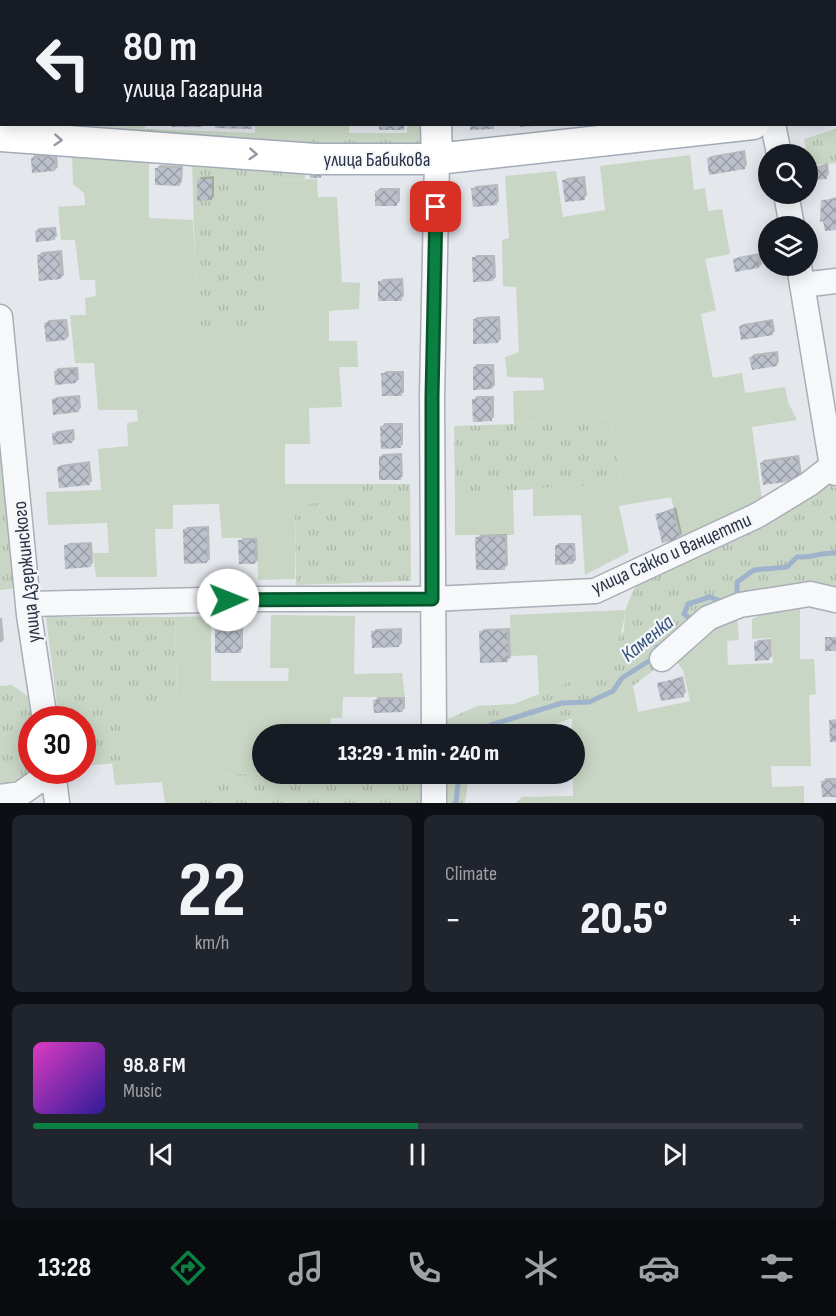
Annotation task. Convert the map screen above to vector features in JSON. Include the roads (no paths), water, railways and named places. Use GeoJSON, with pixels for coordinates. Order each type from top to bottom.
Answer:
{"type":"FeatureCollection","features":[{"type":"Feature","properties":{"kind":"main road"},"geometry":{"type":"LineString","coordinates":[[436,126],[437,159]]}},
{"type":"Feature","properties":{"kind":"main road","name":"улица Бабикова"},"geometry":{"type":"LineString","coordinates":[[0,136],[315,159],[437,159],[735,126]]}},
{"type":"Feature","properties":{"kind":"street"},"geometry":{"type":"LineString","coordinates":[[773,126],[777,144]]}},
{"type":"Feature","properties":{"kind":"street"},"geometry":{"type":"LineString","coordinates":[[434,724],[432,397],[437,159]]}},
{"type":"Feature","properties":{"kind":"street"},"geometry":{"type":"LineString","coordinates":[[800,276],[834,469]]}},
{"type":"Feature","properties":{"kind":"street"},"geometry":{"type":"LineString","coordinates":[[806,276],[836,281]]}},
{"type":"Feature","properties":{"kind":"street","name":"улица Дзержинского"},"geometry":{"type":"LineString","coordinates":[[0,317],[28,604],[43,706]]}},
{"type":"Feature","properties":{"kind":"street","name":"улица Сакко и Ванцетти"},"geometry":{"type":"LineString","coordinates":[[28,604],[249,599],[432,599],[595,591],[758,514],[834,469]]}},
{"type":"Feature","properties":{"kind":"street"},"geometry":{"type":"LineString","coordinates":[[662,659],[708,618],[740,605],[810,594],[836,600]]}},
{"type":"Feature","properties":{"kind":"street"},"geometry":{"type":"LineString","coordinates":[[0,797],[20,794],[34,784]]}},
{"type":"Feature","properties":{"kind":"street"},"geometry":{"type":"LineString","coordinates":[[55,784],[57,803]]}},
{"type":"Feature","properties":{"kind":"street"},"geometry":{"type":"LineString","coordinates":[[434,784],[434,803]]}},
{"type":"Feature","properties":{"kind":"waterway","name":"Каменка"},"geometry":{"type":"LineString","coordinates":[[737,597],[737,582],[754,570],[787,567],[797,557],[836,553]]}},
{"type":"Feature","properties":{"kind":"waterway","name":"Каменка"},"geometry":{"type":"LineString","coordinates":[[690,623],[691,619],[684,614],[688,604],[710,597],[723,602]]}},
{"type":"Feature","properties":{"kind":"waterway","name":"Каменка"},"geometry":{"type":"LineString","coordinates":[[494,724],[562,703],[589,702],[613,691],[622,678],[652,659],[657,647],[663,646]]}},
{"type":"Feature","properties":{"kind":"waterway","name":"Каменка"},"geometry":{"type":"LineString","coordinates":[[456,803],[458,784]]}}]}
